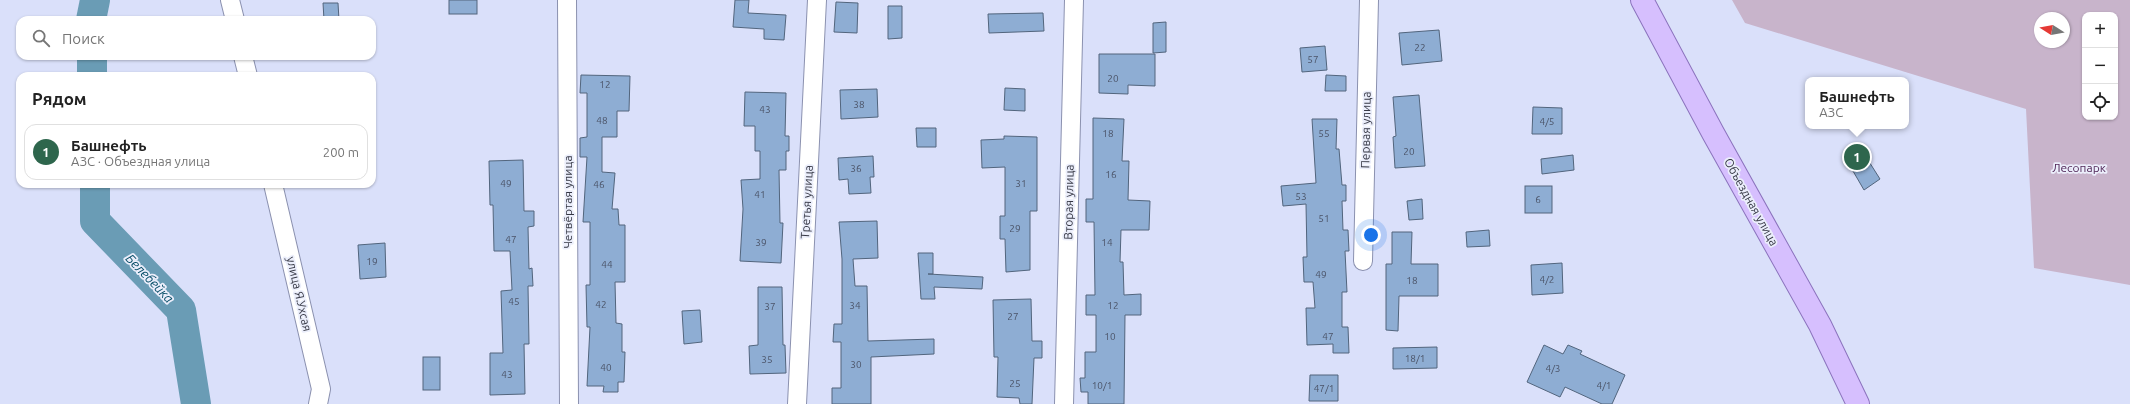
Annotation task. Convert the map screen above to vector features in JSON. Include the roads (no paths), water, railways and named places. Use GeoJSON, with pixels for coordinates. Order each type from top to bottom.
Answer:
{"type":"FeatureCollection","features":[{"type":"Feature","properties":{"kind":"main road","name":"Объездная улица"},"geometry":{"type":"LineString","coordinates":[[1642,0],[1713,133],[1820,325],[1858,404]]}},
{"type":"Feature","properties":{"kind":"street"},"geometry":{"type":"LineString","coordinates":[[230,0],[234,16]]}},
{"type":"Feature","properties":{"kind":"street","name":"Четвёртая улица"},"geometry":{"type":"LineString","coordinates":[[567,0],[569,404]]}},
{"type":"Feature","properties":{"kind":"street","name":"Третья улица"},"geometry":{"type":"LineString","coordinates":[[797,404],[817,0]]}},
{"type":"Feature","properties":{"kind":"street","name":"Вторая улица"},"geometry":{"type":"LineString","coordinates":[[1064,404],[1074,0]]}},
{"type":"Feature","properties":{"kind":"street","name":"Первая улица"},"geometry":{"type":"LineString","coordinates":[[1364,261],[1369,0]]}},
{"type":"Feature","properties":{"kind":"street"},"geometry":{"type":"LineString","coordinates":[[244,60],[247,72]]}},
{"type":"Feature","properties":{"kind":"street","name":"улица Я.Ухсая"},"geometry":{"type":"LineString","coordinates":[[274,188],[321,389],[318,404]]}},
{"type":"Feature","properties":{"kind":"waterway","name":"Белебейка"},"geometry":{"type":"LineString","coordinates":[[92,16],[95,0]]}},
{"type":"Feature","properties":{"kind":"waterway","name":"Белебейка"},"geometry":{"type":"LineString","coordinates":[[92,60],[92,72]]}},
{"type":"Feature","properties":{"kind":"waterway","name":"Белебейка"},"geometry":{"type":"LineString","coordinates":[[95,188],[95,221],[181,310],[196,404]]}},
{"type":"Feature","properties":{"kind":"place","name":"Башнефть"},"geometry":{"type":"Point","coordinates":[1857,157]}},
{"type":"Feature","properties":{"kind":"park label","name":"Лесопарк"},"geometry":{"type":"Point","coordinates":[2079,168]}}]}
